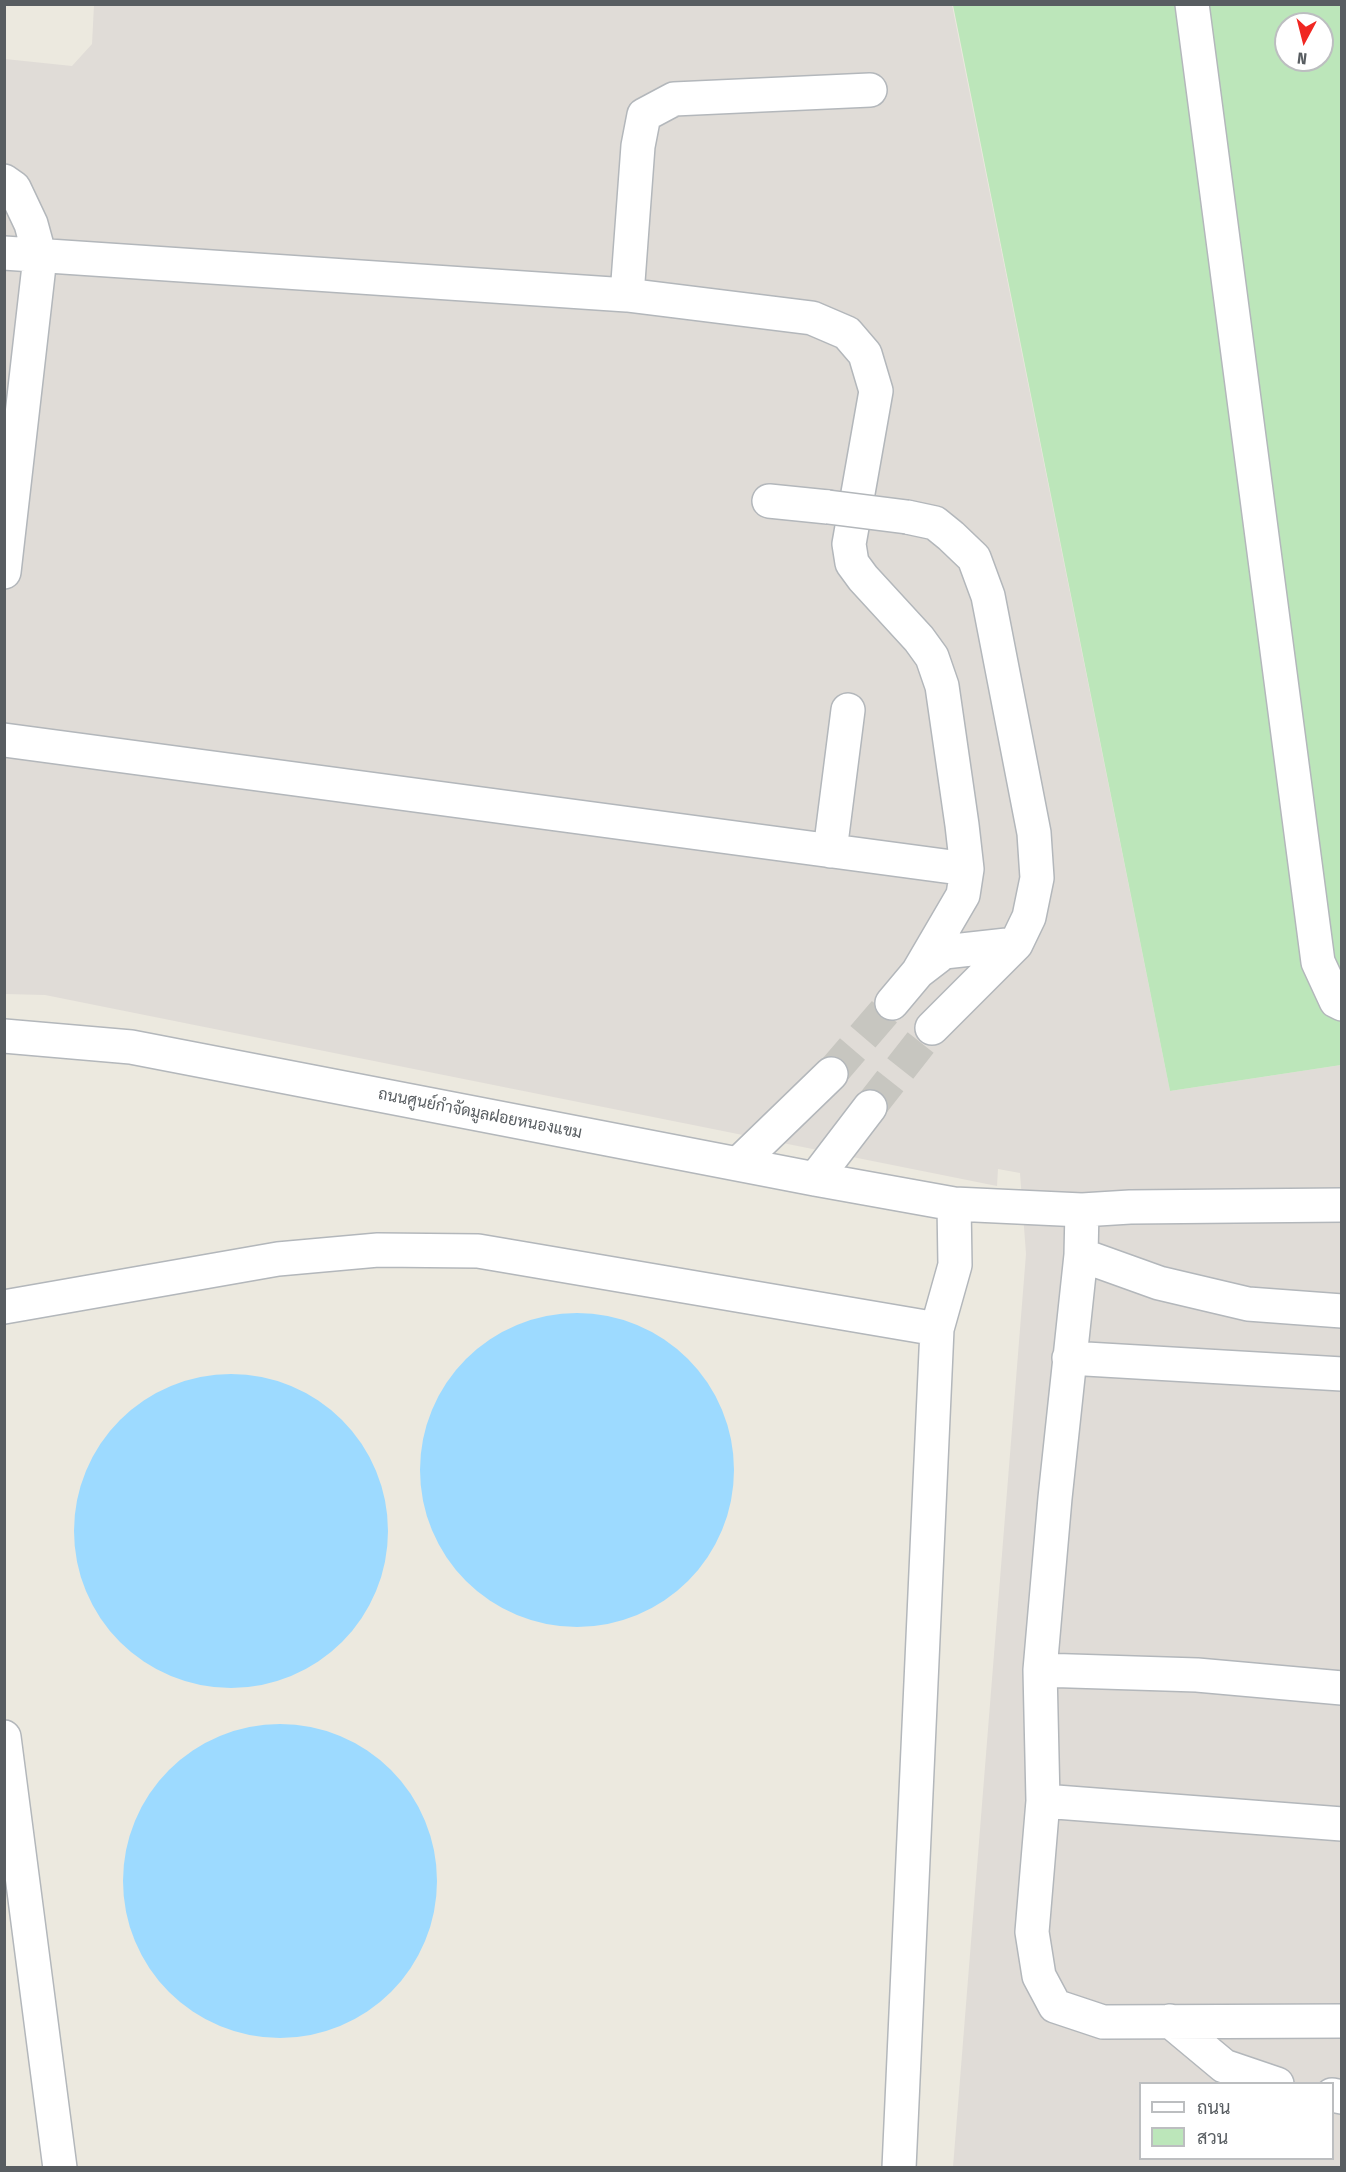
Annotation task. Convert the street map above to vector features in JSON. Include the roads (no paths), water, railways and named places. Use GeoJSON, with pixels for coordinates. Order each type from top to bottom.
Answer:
{"type":"FeatureCollection","features":[{"type":"Feature","properties":{"kind":"street"},"geometry":{"type":"LineString","coordinates":[[1192,4],[1318,962],[1336,1001],[1341,1004]]}},
{"type":"Feature","properties":{"kind":"street"},"geometry":{"type":"LineString","coordinates":[[627,295],[638,146],[644,116],[674,99],[870,90]]}},
{"type":"Feature","properties":{"kind":"street"},"geometry":{"type":"LineString","coordinates":[[4,181],[14,189],[31,224],[40,257],[4,572]]}},
{"type":"Feature","properties":{"kind":"street"},"geometry":{"type":"LineString","coordinates":[[4,254],[627,295],[812,318],[847,333],[865,354],[876,392],[849,544],[852,563],[932,657],[942,686],[967,869],[963,895],[918,972],[892,1003]]}},
{"type":"Feature","properties":{"kind":"street"},"geometry":{"type":"LineString","coordinates":[[769,501],[907,517],[936,523],[974,558],[988,596],[1034,833],[1036,878],[1029,917],[1016,944],[932,1028]]}},
{"type":"Feature","properties":{"kind":"street"},"geometry":{"type":"LineString","coordinates":[[830,851],[848,710]]}},
{"type":"Feature","properties":{"kind":"street"},"geometry":{"type":"LineString","coordinates":[[4,740],[967,869]]}},
{"type":"Feature","properties":{"kind":"street"},"geometry":{"type":"LineString","coordinates":[[918,972],[944,952],[1016,944]]}},
{"type":"Feature","properties":{"kind":"street","name":"ถนนศูนย์กำจัดมูลฝอยหนองแขม"},"geometry":{"type":"LineString","coordinates":[[4,1036],[131,1047],[954,1204],[1082,1210],[1130,1207],[1341,1205]]}},
{"type":"Feature","properties":{"kind":"street"},"geometry":{"type":"LineString","coordinates":[[738,1164],[831,1074]]}},
{"type":"Feature","properties":{"kind":"street"},"geometry":{"type":"LineString","coordinates":[[815,1179],[870,1107]]}},
{"type":"Feature","properties":{"kind":"street"},"geometry":{"type":"LineString","coordinates":[[899,2168],[937,1329],[956,1265],[954,1204]]}},
{"type":"Feature","properties":{"kind":"street"},"geometry":{"type":"LineString","coordinates":[[1082,1210],[1081,1255],[1069,1358],[1040,1670],[1043,1801],[1032,1932],[1039,1976],[1056,2006],[1103,2022],[1341,2021]]}},
{"type":"Feature","properties":{"kind":"street"},"geometry":{"type":"LineString","coordinates":[[4,1306],[278,1259],[378,1250],[478,1251],[937,1329]]}},
{"type":"Feature","properties":{"kind":"street"},"geometry":{"type":"LineString","coordinates":[[1081,1255],[1159,1283],[1248,1304],[1341,1311]]}},
{"type":"Feature","properties":{"kind":"street"},"geometry":{"type":"LineString","coordinates":[[1069,1358],[1341,1374]]}},
{"type":"Feature","properties":{"kind":"street"},"geometry":{"type":"LineString","coordinates":[[1040,1670],[1197,1675],[1341,1688]]}},
{"type":"Feature","properties":{"kind":"street"},"geometry":{"type":"LineString","coordinates":[[4,1737],[60,2168]]}},
{"type":"Feature","properties":{"kind":"street"},"geometry":{"type":"LineString","coordinates":[[1043,1801],[1341,1824]]}},
{"type":"Feature","properties":{"kind":"street"},"geometry":{"type":"LineString","coordinates":[[1170,2021],[1224,2066],[1271,2082]]}},
{"type":"Feature","properties":{"kind":"water"},"geometry":{"type":"Polygon","coordinates":[[[577,1313],[608,1316],[637,1325],[664,1340],[688,1359],[707,1383],[722,1410],[731,1439],[734,1470],[731,1501],[722,1530],[707,1557],[688,1581],[664,1600],[637,1615],[608,1624],[577,1627],[546,1624],[517,1615],[490,1600],[466,1581],[447,1557],[432,1530],[423,1501],[420,1470],[423,1439],[432,1410],[447,1383],[466,1359],[490,1340],[517,1325],[546,1316],[577,1313]]]}},
{"type":"Feature","properties":{"kind":"water"},"geometry":{"type":"Polygon","coordinates":[[[231,1374],[262,1377],[291,1386],[318,1401],[342,1420],[361,1444],[376,1471],[385,1500],[388,1531],[385,1562],[376,1591],[361,1618],[342,1642],[318,1661],[291,1676],[262,1685],[231,1688],[200,1685],[171,1676],[144,1661],[120,1642],[101,1618],[86,1591],[77,1562],[74,1531],[77,1500],[86,1471],[101,1444],[120,1420],[144,1401],[171,1386],[200,1377],[231,1374]]]}},
{"type":"Feature","properties":{"kind":"water"},"geometry":{"type":"Polygon","coordinates":[[[280,1724],[311,1727],[340,1736],[367,1751],[391,1770],[410,1794],[425,1821],[434,1850],[437,1881],[434,1912],[425,1941],[410,1968],[391,1992],[367,2011],[340,2026],[311,2035],[280,2038],[249,2035],[220,2026],[193,2011],[169,1992],[150,1968],[135,1941],[126,1912],[123,1881],[126,1850],[135,1821],[150,1794],[169,1770],[193,1751],[220,1736],[249,1727],[280,1724]]]}},
{"type":"Feature","properties":{"kind":"tunnel"},"geometry":{"type":"LineString","coordinates":[[831,1074],[892,1003]]}},
{"type":"Feature","properties":{"kind":"tunnel"},"geometry":{"type":"LineString","coordinates":[[870,1107],[932,1028]]}}]}
